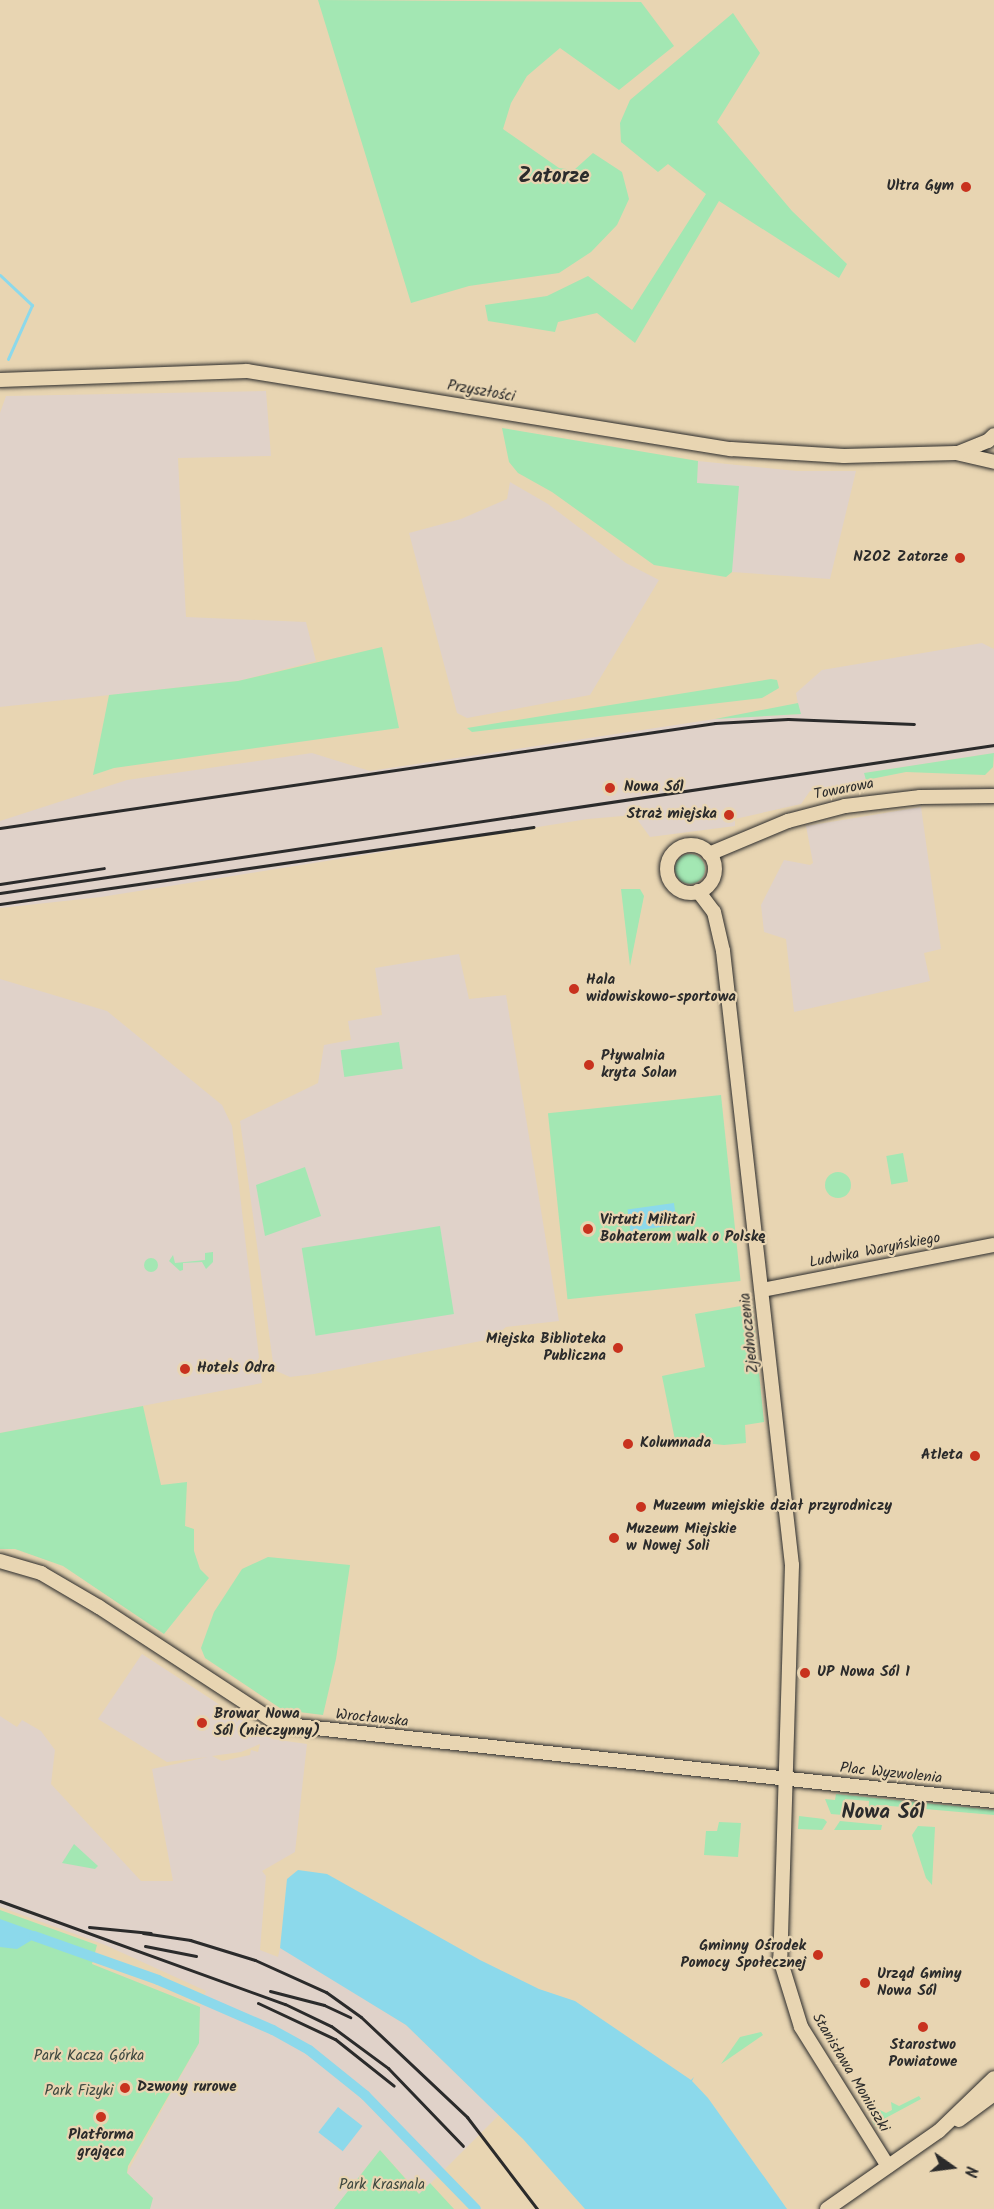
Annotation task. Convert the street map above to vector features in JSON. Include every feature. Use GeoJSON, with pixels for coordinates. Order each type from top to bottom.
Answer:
{"type":"FeatureCollection","features":[{"type":"Feature","properties":{"kind":"street","name":"Przyszłości"},"geometry":{"type":"LineString","coordinates":[[0,380],[247,371],[731,449],[844,456],[956,453],[994,462]]}},
{"type":"Feature","properties":{"kind":"street","name":"Przyszłości"},"geometry":{"type":"LineString","coordinates":[[956,453],[988,441],[994,435]]}},
{"type":"Feature","properties":{"kind":"street","name":"Towarowa"},"geometry":{"type":"LineString","coordinates":[[709,854],[788,821],[845,806],[920,796],[994,796]]}},
{"type":"Feature","properties":{"kind":"street"},"geometry":{"type":"LineString","coordinates":[[684,846],[698,846],[709,854],[714,872],[709,884],[698,891],[684,891],[672,884],[667,872],[669,859],[684,846]]}},
{"type":"Feature","properties":{"kind":"street","name":"Zjednoczenia"},"geometry":{"type":"LineString","coordinates":[[698,891],[714,912],[723,951],[792,1565],[785,1779]]}},
{"type":"Feature","properties":{"kind":"street","name":"Ludwika Waryńskiego"},"geometry":{"type":"LineString","coordinates":[[762,1290],[994,1245]]}},
{"type":"Feature","properties":{"kind":"street","name":"Wrocławska"},"geometry":{"type":"LineString","coordinates":[[0,1562],[41,1573],[99,1607],[278,1724],[785,1779]]}},
{"type":"Feature","properties":{"kind":"street","name":"Plac Wyzwolenia"},"geometry":{"type":"LineString","coordinates":[[785,1779],[994,1801]]}},
{"type":"Feature","properties":{"kind":"street","name":"Stanisława Moniuszki"},"geometry":{"type":"LineString","coordinates":[[785,1779],[779,1940],[789,1993],[801,2026],[888,2166]]}},
{"type":"Feature","properties":{"kind":"street"},"geometry":{"type":"LineString","coordinates":[[939,2131],[994,2078],[994,2065]]}},
{"type":"Feature","properties":{"kind":"street"},"geometry":{"type":"LineString","coordinates":[[827,2209],[994,2094]]}},
{"type":"Feature","properties":{"kind":"shaded area"},"geometry":{"type":"Polygon","coordinates":[[[266,391],[271,456],[178,458],[186,617],[306,622],[316,661],[238,681],[0,707],[0,413],[6,396],[266,391]]]}},
{"type":"Feature","properties":{"kind":"shaded area"},"geometry":{"type":"Polygon","coordinates":[[[698,461],[797,471],[856,471],[830,579],[732,572],[696,483],[698,461]]]}},
{"type":"Feature","properties":{"kind":"shaded area"},"geometry":{"type":"Polygon","coordinates":[[[510,482],[548,504],[626,563],[659,580],[590,695],[467,718],[457,713],[409,533],[461,519],[507,499],[510,482]]]}},
{"type":"Feature","properties":{"kind":"shaded area"},"geometry":{"type":"Polygon","coordinates":[[[982,643],[994,649],[994,753],[865,773],[866,780],[810,791],[801,804],[735,819],[735,826],[650,837],[634,815],[588,819],[101,897],[0,908],[0,821],[127,780],[312,753],[370,771],[715,719],[800,714],[796,693],[822,670],[982,643]]]}},
{"type":"Feature","properties":{"kind":"shaded area"},"geometry":{"type":"Polygon","coordinates":[[[921,807],[941,949],[924,953],[930,981],[794,1012],[786,939],[764,932],[761,905],[784,860],[810,865],[813,863],[806,826],[921,807]]]}},
{"type":"Feature","properties":{"kind":"shaded area"},"geometry":{"type":"Polygon","coordinates":[[[459,954],[469,999],[506,995],[559,1321],[506,1327],[491,1339],[290,1377],[274,1370],[240,1121],[318,1083],[324,1045],[351,1040],[348,1021],[382,1015],[375,968],[459,954]]]}},
{"type":"Feature","properties":{"kind":"shaded area"},"geometry":{"type":"Polygon","coordinates":[[[0,979],[107,1011],[222,1105],[232,1126],[262,1383],[0,1433],[0,979]]]}},
{"type":"Feature","properties":{"kind":"shaded area"},"geometry":{"type":"Polygon","coordinates":[[[142,1654],[272,1739],[307,1744],[295,1852],[262,1871],[266,1876],[260,1950],[278,1957],[280,1948],[406,2025],[499,2115],[420,2194],[380,2150],[334,2209],[150,2209],[153,2198],[127,2173],[199,2043],[200,2007],[206,1991],[105,1945],[0,1907],[0,1716],[17,1727],[22,1720],[41,1731],[55,1750],[51,1784],[141,1881],[173,1881],[152,1769],[208,1757],[167,1762],[98,1719],[142,1654]],[[260,1744],[241,1752],[212,1756],[222,1761],[250,1755],[251,1750],[258,1752],[260,1744]]]}},
{"type":"Feature","properties":{"kind":"green space"},"geometry":{"type":"Polygon","coordinates":[[[318,0],[641,2],[674,46],[619,90],[560,48],[527,76],[511,103],[503,129],[559,168],[574,170],[593,153],[622,172],[629,199],[617,225],[591,252],[559,273],[469,286],[411,303],[318,0]]]}},
{"type":"Feature","properties":{"kind":"green space"},"geometry":{"type":"Polygon","coordinates":[[[733,13],[760,53],[717,122],[792,211],[847,264],[839,278],[719,201],[635,343],[597,313],[558,322],[555,332],[488,321],[485,305],[547,296],[588,276],[632,310],[706,194],[668,164],[658,172],[621,142],[620,123],[630,100],[733,13]]]}},
{"type":"Feature","properties":{"kind":"green space"},"geometry":{"type":"Polygon","coordinates":[[[502,428],[698,461],[697,483],[739,486],[732,572],[726,577],[654,565],[552,492],[518,473],[509,462],[502,428]]]}},
{"type":"Feature","properties":{"kind":"green space"},"geometry":{"type":"Polygon","coordinates":[[[382,647],[399,728],[114,768],[93,775],[109,695],[238,681],[382,647]]]}},
{"type":"Feature","properties":{"kind":"green space"},"geometry":{"type":"Polygon","coordinates":[[[771,679],[777,680],[779,688],[762,698],[472,732],[467,728],[771,679]]]}},
{"type":"Feature","properties":{"kind":"green space"},"geometry":{"type":"Polygon","coordinates":[[[798,703],[801,714],[715,719],[798,703]]]}},
{"type":"Feature","properties":{"kind":"green space"},"geometry":{"type":"Polygon","coordinates":[[[994,753],[993,767],[985,775],[906,772],[866,780],[864,773],[994,753]]]}},
{"type":"Feature","properties":{"kind":"green space"},"geometry":{"type":"Polygon","coordinates":[[[690,854],[701,858],[705,869],[701,880],[690,884],[679,880],[675,869],[679,858],[690,854]]]}},
{"type":"Feature","properties":{"kind":"green space"},"geometry":{"type":"Polygon","coordinates":[[[621,889],[640,889],[644,896],[630,966],[621,889]]]}},
{"type":"Feature","properties":{"kind":"green space"},"geometry":{"type":"Polygon","coordinates":[[[399,1042],[403,1069],[344,1077],[341,1050],[399,1042]]]}},
{"type":"Feature","properties":{"kind":"green space"},"geometry":{"type":"Polygon","coordinates":[[[721,1095],[741,1281],[568,1299],[548,1113],[721,1095]]]}},
{"type":"Feature","properties":{"kind":"green space"},"geometry":{"type":"Polygon","coordinates":[[[903,1153],[908,1182],[891,1185],[886,1156],[903,1153]]]}},
{"type":"Feature","properties":{"kind":"green space"},"geometry":{"type":"Polygon","coordinates":[[[305,1167],[321,1216],[265,1236],[256,1185],[305,1167]]]}},
{"type":"Feature","properties":{"kind":"green space"},"geometry":{"type":"Polygon","coordinates":[[[838,1172],[847,1176],[851,1185],[847,1194],[838,1198],[829,1194],[825,1185],[829,1176],[838,1172]]]}},
{"type":"Feature","properties":{"kind":"green space"},"geometry":{"type":"Polygon","coordinates":[[[440,1226],[454,1314],[316,1336],[302,1248],[440,1226]]]}},
{"type":"Feature","properties":{"kind":"green space"},"geometry":{"type":"Polygon","coordinates":[[[213,1252],[213,1262],[206,1269],[202,1262],[183,1263],[183,1270],[180,1271],[169,1261],[173,1255],[175,1263],[205,1260],[205,1253],[213,1252]]]}},
{"type":"Feature","properties":{"kind":"green space"},"geometry":{"type":"Polygon","coordinates":[[[148,1258],[154,1258],[158,1265],[154,1272],[148,1272],[144,1268],[144,1262],[148,1258]]]}},
{"type":"Feature","properties":{"kind":"green space"},"geometry":{"type":"Polygon","coordinates":[[[752,1304],[764,1422],[745,1425],[746,1443],[724,1445],[675,1440],[662,1376],[705,1367],[695,1314],[752,1304]]]}},
{"type":"Feature","properties":{"kind":"green space"},"geometry":{"type":"Polygon","coordinates":[[[143,1406],[161,1485],[187,1482],[185,1526],[194,1529],[194,1551],[200,1569],[209,1578],[164,1634],[63,1566],[15,1549],[0,1549],[0,1433],[143,1406]]]}},
{"type":"Feature","properties":{"kind":"green space"},"geometry":{"type":"Polygon","coordinates":[[[268,1557],[350,1565],[336,1659],[323,1715],[283,1710],[205,1658],[201,1648],[214,1612],[242,1569],[268,1557]]]}},
{"type":"Feature","properties":{"kind":"green space"},"geometry":{"type":"Polygon","coordinates":[[[836,1794],[994,1810],[994,1815],[879,1805],[877,1820],[868,1819],[869,1801],[845,1799],[843,1815],[831,1814],[825,1799],[835,1800],[836,1794]]]}},
{"type":"Feature","properties":{"kind":"green space"},"geometry":{"type":"Polygon","coordinates":[[[799,1816],[824,1819],[827,1822],[822,1830],[798,1829],[799,1816]]]}},
{"type":"Feature","properties":{"kind":"green space"},"geometry":{"type":"Polygon","coordinates":[[[840,1821],[882,1825],[881,1830],[834,1830],[840,1821]]]}},
{"type":"Feature","properties":{"kind":"green space"},"geometry":{"type":"Polygon","coordinates":[[[719,1822],[741,1823],[738,1857],[704,1855],[706,1831],[717,1831],[719,1822]]]}},
{"type":"Feature","properties":{"kind":"green space"},"geometry":{"type":"Polygon","coordinates":[[[918,1826],[935,1827],[932,1885],[926,1878],[912,1835],[918,1826]]]}},
{"type":"Feature","properties":{"kind":"green space"},"geometry":{"type":"Polygon","coordinates":[[[74,1844],[98,1866],[95,1869],[62,1863],[74,1844]]]}},
{"type":"Feature","properties":{"kind":"green space","name":"Park Kacza Górka"},"geometry":{"type":"Polygon","coordinates":[[[0,1910],[97,1945],[92,1964],[200,2007],[199,2043],[128,2166],[127,2173],[153,2198],[150,2209],[0,2209],[0,1910]]]}},
{"type":"Feature","properties":{"kind":"green space"},"geometry":{"type":"Polygon","coordinates":[[[761,2032],[763,2035],[721,2064],[740,2037],[761,2032]]]}},
{"type":"Feature","properties":{"kind":"green space"},"geometry":{"type":"Polygon","coordinates":[[[919,2096],[921,2099],[882,2120],[883,2128],[878,2129],[872,2121],[880,2116],[878,2109],[886,2113],[892,2110],[891,2102],[899,2106],[919,2096]]]}},
{"type":"Feature","properties":{"kind":"green space","name":"Park Krasnala"},"geometry":{"type":"Polygon","coordinates":[[[380,2150],[419,2194],[430,2183],[454,2209],[334,2209],[380,2150]]]}},
{"type":"Feature","properties":{"kind":"water"},"geometry":{"type":"Polygon","coordinates":[[[674,1203],[677,1225],[631,1231],[627,1210],[674,1203]]]}},
{"type":"Feature","properties":{"kind":"water"},"geometry":{"type":"Polygon","coordinates":[[[298,1870],[327,1874],[480,1960],[539,1989],[575,2001],[691,2080],[694,2077],[692,2081],[708,2098],[787,2209],[585,2209],[523,2139],[406,2025],[280,1948],[287,1879],[298,1870]]]}},
{"type":"Feature","properties":{"kind":"water"},"geometry":{"type":"Polygon","coordinates":[[[0,1919],[36,1932],[32,1940],[17,1949],[0,1947],[0,1919]]]}},
{"type":"Feature","properties":{"kind":"water"},"geometry":{"type":"Polygon","coordinates":[[[338,2107],[362,2126],[343,2151],[318,2132],[338,2107]]]}},
{"type":"Feature","properties":{"kind":"waterway"},"geometry":{"type":"LineString","coordinates":[[0,275],[32,305],[8,359]]}},
{"type":"Feature","properties":{"kind":"waterway"},"geometry":{"type":"LineString","coordinates":[[34,1936],[158,1980],[273,2030],[309,2050],[365,2095],[476,2209]]}},
{"type":"Feature","properties":{"kind":"railway"},"geometry":{"type":"LineString","coordinates":[[0,828],[715,723],[788,719],[914,724]]}},
{"type":"Feature","properties":{"kind":"railway"},"geometry":{"type":"LineString","coordinates":[[0,893],[994,745]]}},
{"type":"Feature","properties":{"kind":"railway"},"geometry":{"type":"LineString","coordinates":[[0,904],[533,827]]}},
{"type":"Feature","properties":{"kind":"railway"},"geometry":{"type":"LineString","coordinates":[[0,884],[104,868]]}},
{"type":"Feature","properties":{"kind":"railway"},"geometry":{"type":"LineString","coordinates":[[0,1901],[285,2004],[331,2026],[388,2068],[463,2146]]}},
{"type":"Feature","properties":{"kind":"railway"},"geometry":{"type":"LineString","coordinates":[[89,1927],[151,1933]]}},
{"type":"Feature","properties":{"kind":"railway"},"geometry":{"type":"LineString","coordinates":[[143,1933],[190,1940],[255,1960],[326,1992],[361,2017],[467,2117],[537,2209]]}},
{"type":"Feature","properties":{"kind":"railway"},"geometry":{"type":"LineString","coordinates":[[145,1946],[196,1956]]}},
{"type":"Feature","properties":{"kind":"railway"},"geometry":{"type":"LineString","coordinates":[[270,1991],[324,2005],[350,2017]]}},
{"type":"Feature","properties":{"kind":"railway"},"geometry":{"type":"LineString","coordinates":[[258,2003],[335,2039],[394,2086]]}},
{"type":"Feature","properties":{"kind":"place","name":"Ultra Gym"},"geometry":{"type":"Point","coordinates":[966,187]}},
{"type":"Feature","properties":{"kind":"place","name":"NZOZ Zatorze"},"geometry":{"type":"Point","coordinates":[960,558]}},
{"type":"Feature","properties":{"kind":"place","name":"Nowa Sól"},"geometry":{"type":"Point","coordinates":[610,788]}},
{"type":"Feature","properties":{"kind":"place","name":"Straż miejska"},"geometry":{"type":"Point","coordinates":[729,815]}},
{"type":"Feature","properties":{"kind":"place","name":"Hala widowiskowo-sportowa"},"geometry":{"type":"Point","coordinates":[574,989]}},
{"type":"Feature","properties":{"kind":"place","name":"Pływalnia kryta Solan"},"geometry":{"type":"Point","coordinates":[589,1065]}},
{"type":"Feature","properties":{"kind":"place","name":"Virtuti Militari Bohaterom walk o Polskę"},"geometry":{"type":"Point","coordinates":[588,1229]}},
{"type":"Feature","properties":{"kind":"place","name":"Miejska Biblioteka Publiczna"},"geometry":{"type":"Point","coordinates":[618,1348]}},
{"type":"Feature","properties":{"kind":"place","name":"Hotels Odra"},"geometry":{"type":"Point","coordinates":[185,1369]}},
{"type":"Feature","properties":{"kind":"place","name":"Kolumnada"},"geometry":{"type":"Point","coordinates":[628,1444]}},
{"type":"Feature","properties":{"kind":"place","name":"Atleta"},"geometry":{"type":"Point","coordinates":[975,1456]}},
{"type":"Feature","properties":{"kind":"place","name":"Muzeum miejskie dział przyrodniczy"},"geometry":{"type":"Point","coordinates":[641,1507]}},
{"type":"Feature","properties":{"kind":"place","name":"Muzeum Miejskie w Nowej Soli"},"geometry":{"type":"Point","coordinates":[614,1538]}},
{"type":"Feature","properties":{"kind":"place","name":"UP Nowa Sól 1"},"geometry":{"type":"Point","coordinates":[805,1673]}},
{"type":"Feature","properties":{"kind":"place","name":"Browar Nowa Sól (nieczynny)"},"geometry":{"type":"Point","coordinates":[202,1723]}},
{"type":"Feature","properties":{"kind":"place","name":"Gminny Ośrodek Pomocy Społecznej"},"geometry":{"type":"Point","coordinates":[818,1955]}},
{"type":"Feature","properties":{"kind":"place","name":"Urząd Gminy Nowa Sól"},"geometry":{"type":"Point","coordinates":[865,1983]}},
{"type":"Feature","properties":{"kind":"place","name":"Starostwo Powiatowe"},"geometry":{"type":"Point","coordinates":[923,2027]}},
{"type":"Feature","properties":{"kind":"place","name":"Dzwony rurowe"},"geometry":{"type":"Point","coordinates":[125,2088]}},
{"type":"Feature","properties":{"kind":"place","name":"Platforma grająca"},"geometry":{"type":"Point","coordinates":[101,2117]}},
{"type":"Feature","properties":{"kind":"district","name":"Zatorze"},"geometry":{"type":"Point","coordinates":[554,177]}},
{"type":"Feature","properties":{"kind":"district","name":"Nowa Sól"},"geometry":{"type":"Point","coordinates":[883,1813]}},
{"type":"Feature","properties":{"kind":"park label","name":"Park Fizyki"},"geometry":{"type":"Point","coordinates":[79,2092]}}]}
